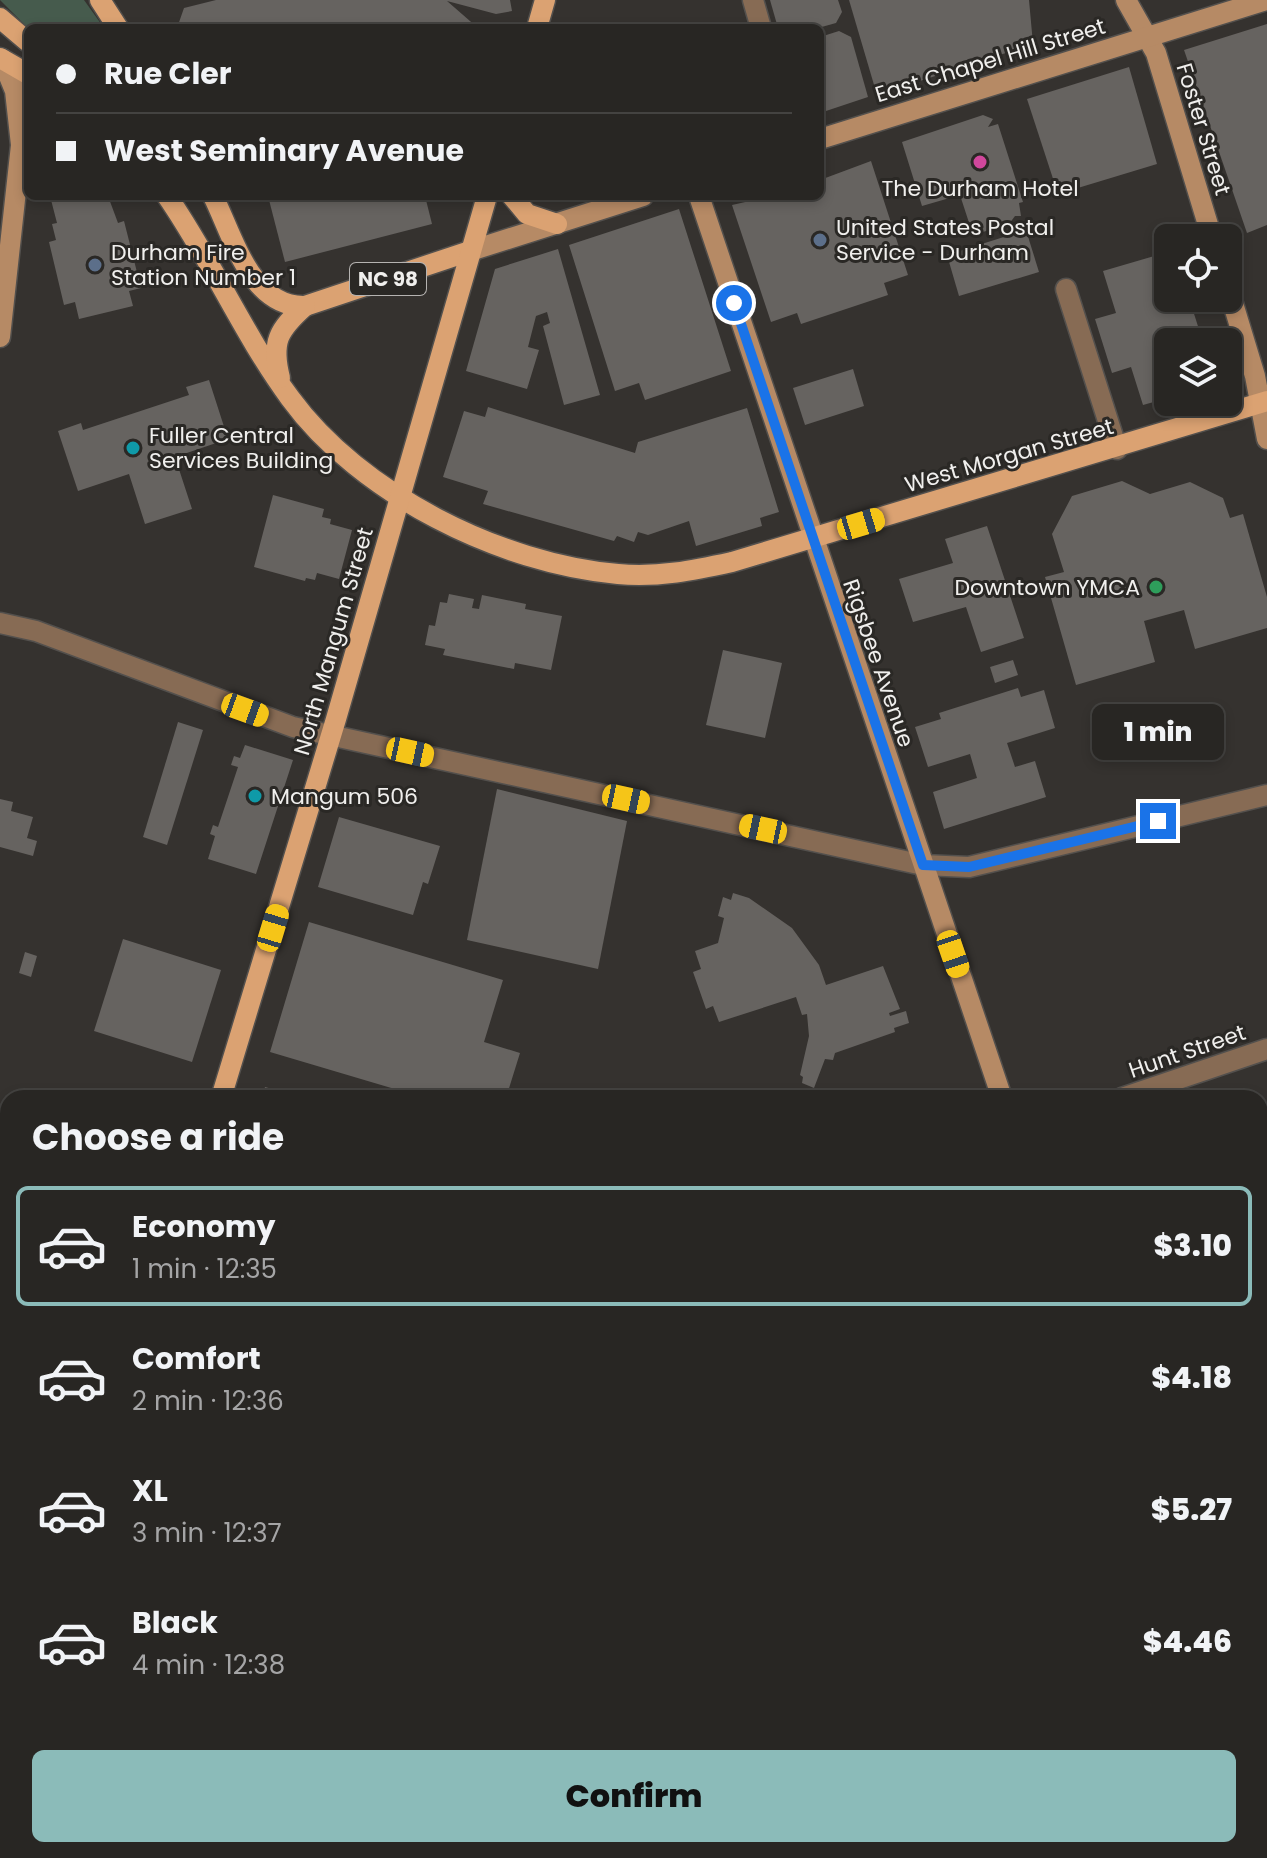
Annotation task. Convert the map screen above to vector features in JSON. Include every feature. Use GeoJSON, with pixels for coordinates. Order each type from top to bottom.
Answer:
{"type":"FeatureCollection","features":[{"type":"Feature","properties":{"kind":"main road"},"geometry":{"type":"LineString","coordinates":[[100,0],[115,24]]}},
{"type":"Feature","properties":{"kind":"main road"},"geometry":{"type":"LineString","coordinates":[[538,24],[545,0]]}},
{"type":"Feature","properties":{"kind":"main road"},"geometry":{"type":"LineString","coordinates":[[0,18],[24,39]]}},
{"type":"Feature","properties":{"kind":"main road"},"geometry":{"type":"LineString","coordinates":[[1,59],[24,72]]}},
{"type":"Feature","properties":{"kind":"main road","name":"West Morgan Street"},"geometry":{"type":"LineString","coordinates":[[170,200],[193,234],[239,323],[282,387],[334,446],[399,496],[466,532],[522,554],[620,575],[686,572],[812,539],[1264,402]]}},
{"type":"Feature","properties":{"kind":"main road"},"geometry":{"type":"LineString","coordinates":[[215,200],[262,290],[285,305],[305,306]]}},
{"type":"Feature","properties":{"kind":"main road","name":"North Mangum Street"},"geometry":{"type":"LineString","coordinates":[[223,1090],[331,735],[486,200]]}},
{"type":"Feature","properties":{"kind":"main road"},"geometry":{"type":"LineString","coordinates":[[515,200],[527,214],[557,224]]}},
{"type":"Feature","properties":{"kind":"main road","name":"NC 98"},"geometry":{"type":"LineString","coordinates":[[305,306],[470,251]]}},
{"type":"Feature","properties":{"kind":"main road"},"geometry":{"type":"LineString","coordinates":[[282,387],[276,361],[278,337],[285,324],[305,306]]}},
{"type":"Feature","properties":{"kind":"street"},"geometry":{"type":"LineString","coordinates":[[753,0],[760,24]]}},
{"type":"Feature","properties":{"kind":"street","name":"Foster Street"},"geometry":{"type":"LineString","coordinates":[[1126,0],[1156,53],[1208,224]]}},
{"type":"Feature","properties":{"kind":"street","name":"East Chapel Hill Street"},"geometry":{"type":"LineString","coordinates":[[824,138],[1228,6],[1266,0]]}},
{"type":"Feature","properties":{"kind":"street"},"geometry":{"type":"LineString","coordinates":[[0,337],[24,141],[15,91],[1,59]]}},
{"type":"Feature","properties":{"kind":"street"},"geometry":{"type":"LineString","coordinates":[[470,251],[631,200]]}},
{"type":"Feature","properties":{"kind":"street","name":"Rigsbee Avenue"},"geometry":{"type":"LineString","coordinates":[[700,200],[999,1090]]}},
{"type":"Feature","properties":{"kind":"street"},"geometry":{"type":"LineString","coordinates":[[1066,289],[1117,449]]}},
{"type":"Feature","properties":{"kind":"street"},"geometry":{"type":"LineString","coordinates":[[1236,312],[1264,402],[1267,439]]}},
{"type":"Feature","properties":{"kind":"street"},"geometry":{"type":"LineString","coordinates":[[0,623],[36,631],[268,719],[923,865],[969,867],[1267,795]]}},
{"type":"Feature","properties":{"kind":"street","name":"Hunt Street"},"geometry":{"type":"LineString","coordinates":[[1146,1090],[1267,1049]]}},
{"type":"Feature","properties":{"kind":"green space"},"geometry":{"type":"Polygon","coordinates":[[[0,0],[84,0],[101,24],[24,24],[0,0]]]}},
{"type":"Feature","properties":{"kind":"building"},"geometry":{"type":"Polygon","coordinates":[[[216,0],[510,0],[512,11],[496,14],[447,1],[473,24],[178,24],[184,8],[216,0]]]}},
{"type":"Feature","properties":{"kind":"building"},"geometry":{"type":"Polygon","coordinates":[[[770,0],[838,0],[842,12],[836,23],[824,26],[777,24],[770,0]]]}},
{"type":"Feature","properties":{"kind":"building"},"geometry":{"type":"Polygon","coordinates":[[[849,0],[1029,0],[1033,44],[877,95],[849,0]]]}},
{"type":"Feature","properties":{"kind":"building"},"geometry":{"type":"Polygon","coordinates":[[[1267,24],[1267,225],[1247,233],[1184,50],[1267,24]]]}},
{"type":"Feature","properties":{"kind":"building"},"geometry":{"type":"Polygon","coordinates":[[[839,31],[851,37],[868,97],[824,112],[824,36],[839,31]]]}},
{"type":"Feature","properties":{"kind":"building"},"geometry":{"type":"Polygon","coordinates":[[[1129,67],[1157,164],[1058,194],[1027,99],[1129,67]]]}},
{"type":"Feature","properties":{"kind":"building","name":"The Durham Hotel"},"geometry":{"type":"Polygon","coordinates":[[[983,115],[993,119],[988,127],[998,124],[1023,202],[1019,203],[1021,216],[1015,216],[1009,224],[973,235],[960,195],[922,206],[902,142],[983,115]]]}},
{"type":"Feature","properties":{"kind":"building","name":"United States Postal Service - Durham"},"geometry":{"type":"Polygon","coordinates":[[[871,161],[908,275],[884,283],[888,295],[801,324],[797,313],[771,322],[732,205],[754,200],[824,200],[824,179],[871,161]]]}},
{"type":"Feature","properties":{"kind":"building","name":"Durham Fire Station Number 1"},"geometry":{"type":"Polygon","coordinates":[[[51,200],[109,200],[118,223],[124,221],[141,288],[129,291],[133,306],[79,319],[75,302],[64,305],[49,242],[56,240],[52,224],[57,223],[51,200]]]}},
{"type":"Feature","properties":{"kind":"building"},"geometry":{"type":"Polygon","coordinates":[[[269,200],[426,200],[432,224],[285,262],[269,200]]]}},
{"type":"Feature","properties":{"kind":"building"},"geometry":{"type":"Polygon","coordinates":[[[679,209],[731,371],[645,400],[639,383],[615,391],[569,245],[679,209]]]}},
{"type":"Feature","properties":{"kind":"building"},"geometry":{"type":"Polygon","coordinates":[[[1026,230],[1039,272],[959,296],[947,255],[1026,230]]]}},
{"type":"Feature","properties":{"kind":"building"},"geometry":{"type":"Polygon","coordinates":[[[558,249],[600,395],[564,405],[543,326],[550,323],[547,312],[536,316],[528,347],[539,350],[527,389],[466,371],[495,269],[558,249]]]}},
{"type":"Feature","properties":{"kind":"building"},"geometry":{"type":"Polygon","coordinates":[[[1154,256],[1154,312],[1193,312],[1199,328],[1154,328],[1154,402],[1143,405],[1131,367],[1112,373],[1095,319],[1116,313],[1103,271],[1154,256]]]}},
{"type":"Feature","properties":{"kind":"building"},"geometry":{"type":"Polygon","coordinates":[[[853,369],[864,406],[805,425],[793,388],[853,369]]]}},
{"type":"Feature","properties":{"kind":"building","name":"Fuller Central Services Building"},"geometry":{"type":"Polygon","coordinates":[[[209,380],[228,439],[175,457],[192,509],[145,524],[129,474],[78,491],[58,431],[81,423],[83,430],[189,395],[186,387],[209,380]]]}},
{"type":"Feature","properties":{"kind":"building"},"geometry":{"type":"Polygon","coordinates":[[[488,407],[635,453],[638,442],[747,408],[779,512],[760,518],[762,526],[696,546],[689,521],[648,535],[638,532],[634,542],[617,536],[614,541],[483,504],[488,491],[443,477],[464,411],[485,417],[488,407]]]}},
{"type":"Feature","properties":{"kind":"building","name":"Downtown YMCA"},"geometry":{"type":"Polygon","coordinates":[[[1122,481],[1150,494],[1190,482],[1223,498],[1230,518],[1243,514],[1267,597],[1267,628],[1195,649],[1184,610],[1144,621],[1155,662],[1076,685],[1045,577],[1064,572],[1052,534],[1072,496],[1122,481]]]}},
{"type":"Feature","properties":{"kind":"building"},"geometry":{"type":"Polygon","coordinates":[[[273,495],[324,509],[322,517],[331,519],[330,524],[352,530],[339,579],[317,573],[315,580],[306,578],[305,581],[254,567],[273,495]]]}},
{"type":"Feature","properties":{"kind":"building"},"geometry":{"type":"Polygon","coordinates":[[[987,526],[1024,638],[981,652],[966,607],[913,622],[899,579],[953,563],[945,539],[987,526]]]}},
{"type":"Feature","properties":{"kind":"building"},"geometry":{"type":"Polygon","coordinates":[[[449,594],[474,599],[472,608],[479,609],[482,595],[526,604],[525,609],[562,616],[551,670],[515,663],[514,669],[443,655],[445,649],[425,645],[429,625],[435,626],[440,602],[447,603],[449,594]]]}},
{"type":"Feature","properties":{"kind":"building"},"geometry":{"type":"Polygon","coordinates":[[[723,650],[782,663],[765,738],[706,725],[723,650]]]}},
{"type":"Feature","properties":{"kind":"building"},"geometry":{"type":"Polygon","coordinates":[[[1013,660],[1018,675],[995,683],[990,667],[1013,660]]]}},
{"type":"Feature","properties":{"kind":"building"},"geometry":{"type":"Polygon","coordinates":[[[1018,688],[1021,697],[1044,690],[1055,728],[1007,743],[1015,767],[1035,761],[1046,797],[944,829],[933,792],[977,778],[970,754],[928,767],[915,727],[941,719],[939,713],[1018,688]]]}},
{"type":"Feature","properties":{"kind":"building"},"geometry":{"type":"Polygon","coordinates":[[[178,722],[203,730],[167,845],[143,837],[178,722]]]}},
{"type":"Feature","properties":{"kind":"building","name":"Mangum 506"},"geometry":{"type":"Polygon","coordinates":[[[245,745],[293,760],[256,874],[208,859],[215,836],[210,834],[213,825],[218,827],[238,767],[231,765],[234,756],[240,758],[245,745]]]}},
{"type":"Feature","properties":{"kind":"building"},"geometry":{"type":"Polygon","coordinates":[[[497,789],[627,821],[598,969],[467,940],[497,789]]]}},
{"type":"Feature","properties":{"kind":"building"},"geometry":{"type":"Polygon","coordinates":[[[0,799],[13,802],[11,811],[33,817],[27,838],[37,841],[33,856],[0,847],[0,799]]]}},
{"type":"Feature","properties":{"kind":"building"},"geometry":{"type":"Polygon","coordinates":[[[339,817],[440,846],[428,884],[423,882],[413,915],[318,887],[339,817]]]}},
{"type":"Feature","properties":{"kind":"building"},"geometry":{"type":"Polygon","coordinates":[[[733,893],[749,898],[792,928],[819,965],[826,985],[883,966],[900,1009],[889,1013],[890,1016],[906,1011],[909,1023],[894,1028],[895,1032],[835,1053],[833,1060],[825,1059],[814,1088],[802,1083],[803,1077],[800,1075],[809,1036],[807,1014],[802,1015],[796,997],[719,1022],[713,1006],[706,1009],[693,972],[701,969],[695,951],[718,943],[724,918],[718,916],[723,897],[731,900],[733,893]]]}},
{"type":"Feature","properties":{"kind":"building"},"geometry":{"type":"Polygon","coordinates":[[[309,922],[503,980],[484,1042],[520,1053],[508,1090],[398,1090],[270,1052],[309,922]]]}},
{"type":"Feature","properties":{"kind":"building"},"geometry":{"type":"Polygon","coordinates":[[[123,939],[221,970],[192,1062],[94,1031],[123,939]]]}},
{"type":"Feature","properties":{"kind":"building"},"geometry":{"type":"Polygon","coordinates":[[[25,952],[37,956],[31,977],[19,973],[25,952]]]}},
{"type":"Feature","properties":{"kind":"place","name":"The Durham Hotel"},"geometry":{"type":"Point","coordinates":[980,162]}},
{"type":"Feature","properties":{"kind":"place","name":"United States Postal Service - Durham"},"geometry":{"type":"Point","coordinates":[820,240]}},
{"type":"Feature","properties":{"kind":"place","name":"Durham Fire Station Number 1"},"geometry":{"type":"Point","coordinates":[95,265]}},
{"type":"Feature","properties":{"kind":"place","name":"Fuller Central Services Building"},"geometry":{"type":"Point","coordinates":[133,448]}},
{"type":"Feature","properties":{"kind":"place","name":"Downtown YMCA"},"geometry":{"type":"Point","coordinates":[1156,587]}},
{"type":"Feature","properties":{"kind":"place","name":"Mangum 506"},"geometry":{"type":"Point","coordinates":[255,796]}},
{"type":"Feature","properties":{"kind":"route"},"geometry":{"type":"LineString","coordinates":[[734,303],[923,865],[969,867],[1158,821]]}}]}
